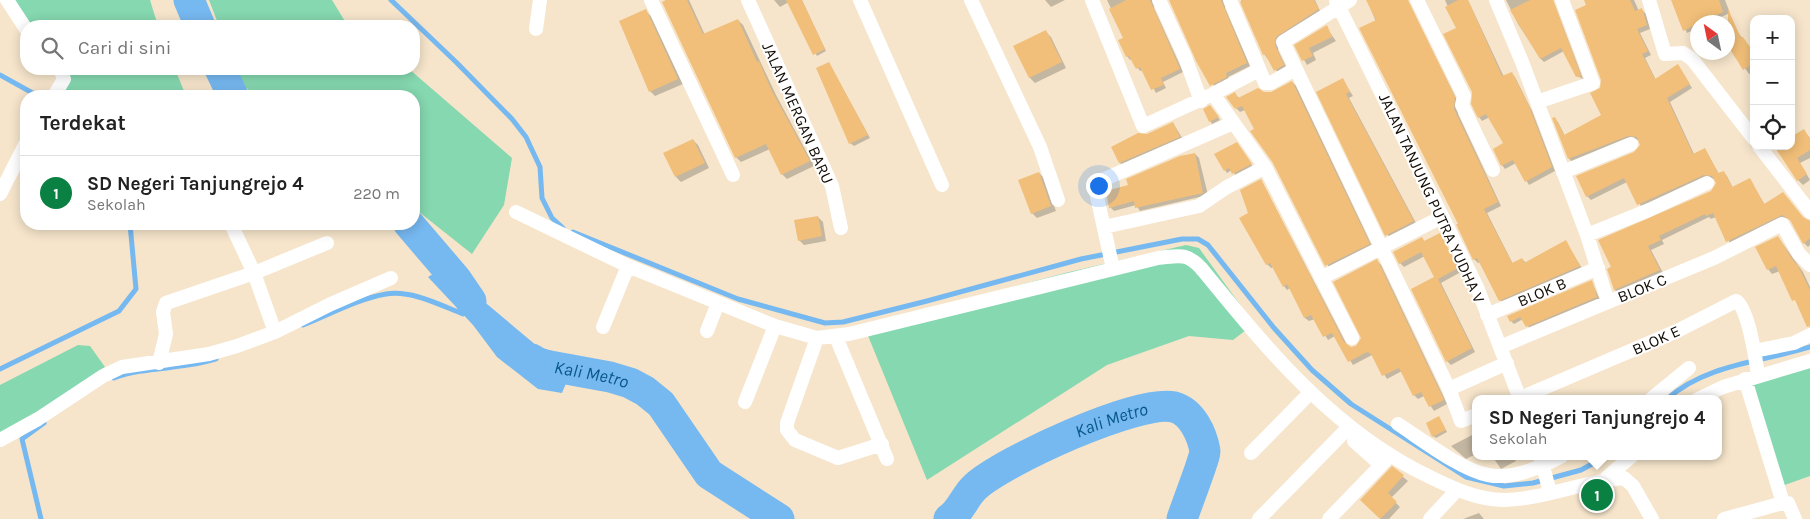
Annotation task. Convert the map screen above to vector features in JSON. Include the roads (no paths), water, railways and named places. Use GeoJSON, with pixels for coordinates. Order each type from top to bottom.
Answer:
{"type":"FeatureCollection","features":[{"type":"Feature","properties":{"kind":"street"},"geometry":{"type":"LineString","coordinates":[[7,0],[20,20]]}},
{"type":"Feature","properties":{"kind":"street"},"geometry":{"type":"LineString","coordinates":[[536,29],[540,0]]}},
{"type":"Feature","properties":{"kind":"street"},"geometry":{"type":"LineString","coordinates":[[651,0],[733,175]]}},
{"type":"Feature","properties":{"kind":"street","name":"JALAN MERGAN BARU"},"geometry":{"type":"LineString","coordinates":[[748,0],[832,186],[841,228]]}},
{"type":"Feature","properties":{"kind":"street"},"geometry":{"type":"LineString","coordinates":[[860,0],[942,185]]}},
{"type":"Feature","properties":{"kind":"street"},"geometry":{"type":"LineString","coordinates":[[971,0],[1037,139],[1058,200]]}},
{"type":"Feature","properties":{"kind":"street"},"geometry":{"type":"LineString","coordinates":[[1092,0],[1143,126],[1207,98],[1259,70]]}},
{"type":"Feature","properties":{"kind":"street"},"geometry":{"type":"LineString","coordinates":[[1158,0],[1184,57],[1207,98],[1233,123],[1265,167],[1352,338]]}},
{"type":"Feature","properties":{"kind":"street"},"geometry":{"type":"LineString","coordinates":[[1230,0],[1264,81],[1268,84],[1295,69]]}},
{"type":"Feature","properties":{"kind":"street"},"geometry":{"type":"LineString","coordinates":[[1417,0],[1464,96],[1462,105],[1493,170]]}},
{"type":"Feature","properties":{"kind":"street"},"geometry":{"type":"LineString","coordinates":[[1496,0],[1587,235],[1608,302]]}},
{"type":"Feature","properties":{"kind":"street"},"geometry":{"type":"LineString","coordinates":[[1537,102],[1593,83],[1562,0]]}},
{"type":"Feature","properties":{"kind":"street"},"geometry":{"type":"LineString","coordinates":[[1649,0],[1665,54],[1683,53],[1692,59],[1750,134]]}},
{"type":"Feature","properties":{"kind":"street"},"geometry":{"type":"LineString","coordinates":[[1342,3],[1283,42],[1448,389],[1461,421],[1472,417]]}},
{"type":"Feature","properties":{"kind":"street","name":"JALAN TANJUNG PUTRA YUDHA V"},"geometry":{"type":"LineString","coordinates":[[1342,3],[1487,315],[1518,395]]}},
{"type":"Feature","properties":{"kind":"street"},"geometry":{"type":"LineString","coordinates":[[58,90],[64,79],[62,75]]}},
{"type":"Feature","properties":{"kind":"street"},"geometry":{"type":"LineString","coordinates":[[1112,266],[1096,192],[1100,181],[1233,123]]}},
{"type":"Feature","properties":{"kind":"street"},"geometry":{"type":"LineString","coordinates":[[1563,172],[1631,144]]}},
{"type":"Feature","properties":{"kind":"street"},"geometry":{"type":"LineString","coordinates":[[1763,150],[1806,197],[1810,212]]}},
{"type":"Feature","properties":{"kind":"street"},"geometry":{"type":"LineString","coordinates":[[0,194],[20,155]]}},
{"type":"Feature","properties":{"kind":"street"},"geometry":{"type":"LineString","coordinates":[[1104,227],[1199,206],[1227,187],[1265,167]]}},
{"type":"Feature","properties":{"kind":"street"},"geometry":{"type":"LineString","coordinates":[[1587,235],[1707,182]]}},
{"type":"Feature","properties":{"kind":"street"},"geometry":{"type":"LineString","coordinates":[[516,212],[628,266],[775,326],[817,338],[836,337],[1112,266],[1158,258],[1178,256],[1192,258],[1308,395],[1344,432],[1385,460],[1479,498],[1505,500],[1550,490],[1624,478],[1633,486],[1652,519]]}},
{"type":"Feature","properties":{"kind":"street"},"geometry":{"type":"LineString","coordinates":[[1321,278],[1442,217]]}},
{"type":"Feature","properties":{"kind":"street","name":"BLOK C"},"geometry":{"type":"LineString","coordinates":[[1500,347],[1714,258],[1782,224],[1799,254],[1810,265]]}},
{"type":"Feature","properties":{"kind":"street"},"geometry":{"type":"LineString","coordinates":[[234,230],[254,273],[275,332]]}},
{"type":"Feature","properties":{"kind":"street"},"geometry":{"type":"LineString","coordinates":[[159,363],[166,334],[164,305],[254,273],[328,243]]}},
{"type":"Feature","properties":{"kind":"street"},"geometry":{"type":"LineString","coordinates":[[603,327],[628,266]]}},
{"type":"Feature","properties":{"kind":"street","name":"BLOK B"},"geometry":{"type":"LineString","coordinates":[[1487,315],[1598,268]]}},
{"type":"Feature","properties":{"kind":"street"},"geometry":{"type":"LineString","coordinates":[[0,440],[38,419],[70,396],[103,376],[122,367],[159,363],[209,354],[275,332],[330,304],[391,278]]}},
{"type":"Feature","properties":{"kind":"street","name":"BLOK E"},"geometry":{"type":"LineString","coordinates":[[1526,395],[1677,331],[1736,300],[1741,304],[1754,366]]}},
{"type":"Feature","properties":{"kind":"street"},"geometry":{"type":"LineString","coordinates":[[707,331],[718,303]]}},
{"type":"Feature","properties":{"kind":"street"},"geometry":{"type":"LineString","coordinates":[[745,402],[775,326]]}},
{"type":"Feature","properties":{"kind":"street"},"geometry":{"type":"LineString","coordinates":[[1706,395],[1810,335]]}},
{"type":"Feature","properties":{"kind":"street"},"geometry":{"type":"LineString","coordinates":[[836,337],[888,459]]}},
{"type":"Feature","properties":{"kind":"street"},"geometry":{"type":"LineString","coordinates":[[817,338],[787,423],[790,435],[795,440],[838,458],[882,444]]}},
{"type":"Feature","properties":{"kind":"street"},"geometry":{"type":"LineString","coordinates":[[1754,366],[1810,361]]}},
{"type":"Feature","properties":{"kind":"street"},"geometry":{"type":"LineString","coordinates":[[1448,389],[1507,363]]}},
{"type":"Feature","properties":{"kind":"street"},"geometry":{"type":"LineString","coordinates":[[1754,366],[1783,502]]}},
{"type":"Feature","properties":{"kind":"street"},"geometry":{"type":"LineString","coordinates":[[1656,395],[1689,368]]}},
{"type":"Feature","properties":{"kind":"street"},"geometry":{"type":"LineString","coordinates":[[1251,453],[1308,395]]}},
{"type":"Feature","properties":{"kind":"street"},"geometry":{"type":"LineString","coordinates":[[1308,395],[1369,443],[1385,460]]}},
{"type":"Feature","properties":{"kind":"street"},"geometry":{"type":"LineString","coordinates":[[1398,424],[1444,454],[1489,476],[1512,474],[1543,465],[1550,490]]}},
{"type":"Feature","properties":{"kind":"street"},"geometry":{"type":"LineString","coordinates":[[1259,519],[1344,432]]}},
{"type":"Feature","properties":{"kind":"street"},"geometry":{"type":"LineString","coordinates":[[1335,517],[1385,460]]}},
{"type":"Feature","properties":{"kind":"street"},"geometry":{"type":"LineString","coordinates":[[1594,484],[1610,475],[1627,460]]}},
{"type":"Feature","properties":{"kind":"street"},"geometry":{"type":"LineString","coordinates":[[1430,519],[1457,490]]}},
{"type":"Feature","properties":{"kind":"street"},"geometry":{"type":"LineString","coordinates":[[1724,519],[1783,502],[1788,503],[1795,519]]}},
{"type":"Feature","properties":{"kind":"water"},"geometry":{"type":"Polygon","coordinates":[[[450,264],[475,294],[537,346],[576,359],[562,393],[538,389],[497,357],[473,325],[428,277],[450,264]]]}},
{"type":"Feature","properties":{"kind":"waterway","name":"Kali Metro"},"geometry":{"type":"LineString","coordinates":[[189,0],[197,20]]}},
{"type":"Feature","properties":{"kind":"waterway"},"geometry":{"type":"LineString","coordinates":[[391,0],[412,20]]}},
{"type":"Feature","properties":{"kind":"waterway"},"geometry":{"type":"LineString","coordinates":[[420,28],[512,119],[526,137],[540,167],[542,198],[552,218],[563,228]]}},
{"type":"Feature","properties":{"kind":"waterway"},"geometry":{"type":"LineString","coordinates":[[0,75],[27,90]]}},
{"type":"Feature","properties":{"kind":"waterway","name":"Kali Metro"},"geometry":{"type":"LineString","coordinates":[[223,75],[230,90]]}},
{"type":"Feature","properties":{"kind":"waterway"},"geometry":{"type":"LineString","coordinates":[[0,369],[119,311],[136,289],[131,230]]}},
{"type":"Feature","properties":{"kind":"waterway","name":"Kali Metro"},"geometry":{"type":"LineString","coordinates":[[414,230],[456,279],[471,301]]}},
{"type":"Feature","properties":{"kind":"waterway"},"geometry":{"type":"LineString","coordinates":[[573,232],[738,299],[825,323],[843,322],[1081,259],[1182,239],[1198,239],[1208,245],[1274,328],[1312,370],[1351,404],[1466,477],[1504,486],[1533,483],[1581,470],[1600,460]]}},
{"type":"Feature","properties":{"kind":"waterway"},"geometry":{"type":"LineString","coordinates":[[303,325],[354,303],[375,296],[396,293],[416,296],[463,314],[468,309]]}},
{"type":"Feature","properties":{"kind":"waterway"},"geometry":{"type":"LineString","coordinates":[[1672,395],[1682,387],[1717,371],[1810,347]]}},
{"type":"Feature","properties":{"kind":"waterway"},"geometry":{"type":"LineString","coordinates":[[114,378],[126,374],[191,365],[216,359]]}},
{"type":"Feature","properties":{"kind":"waterway","name":"Kali Metro"},"geometry":{"type":"LineString","coordinates":[[532,359],[539,364],[610,377],[630,383],[645,391],[661,404],[709,474],[779,519]]}},
{"type":"Feature","properties":{"kind":"waterway","name":"Kali Metro"},"geometry":{"type":"LineString","coordinates":[[949,519],[957,512],[975,487],[1013,462],[1072,434],[1103,422],[1132,412],[1156,407],[1174,407],[1186,414],[1199,431],[1205,451],[1182,519]]}},
{"type":"Feature","properties":{"kind":"waterway"},"geometry":{"type":"LineString","coordinates":[[41,519],[22,439],[44,423]]}},
{"type":"Feature","properties":{"kind":"place","name":"SD Negeri Tanjungrejo 4"},"geometry":{"type":"Point","coordinates":[1597,495]}}]}
